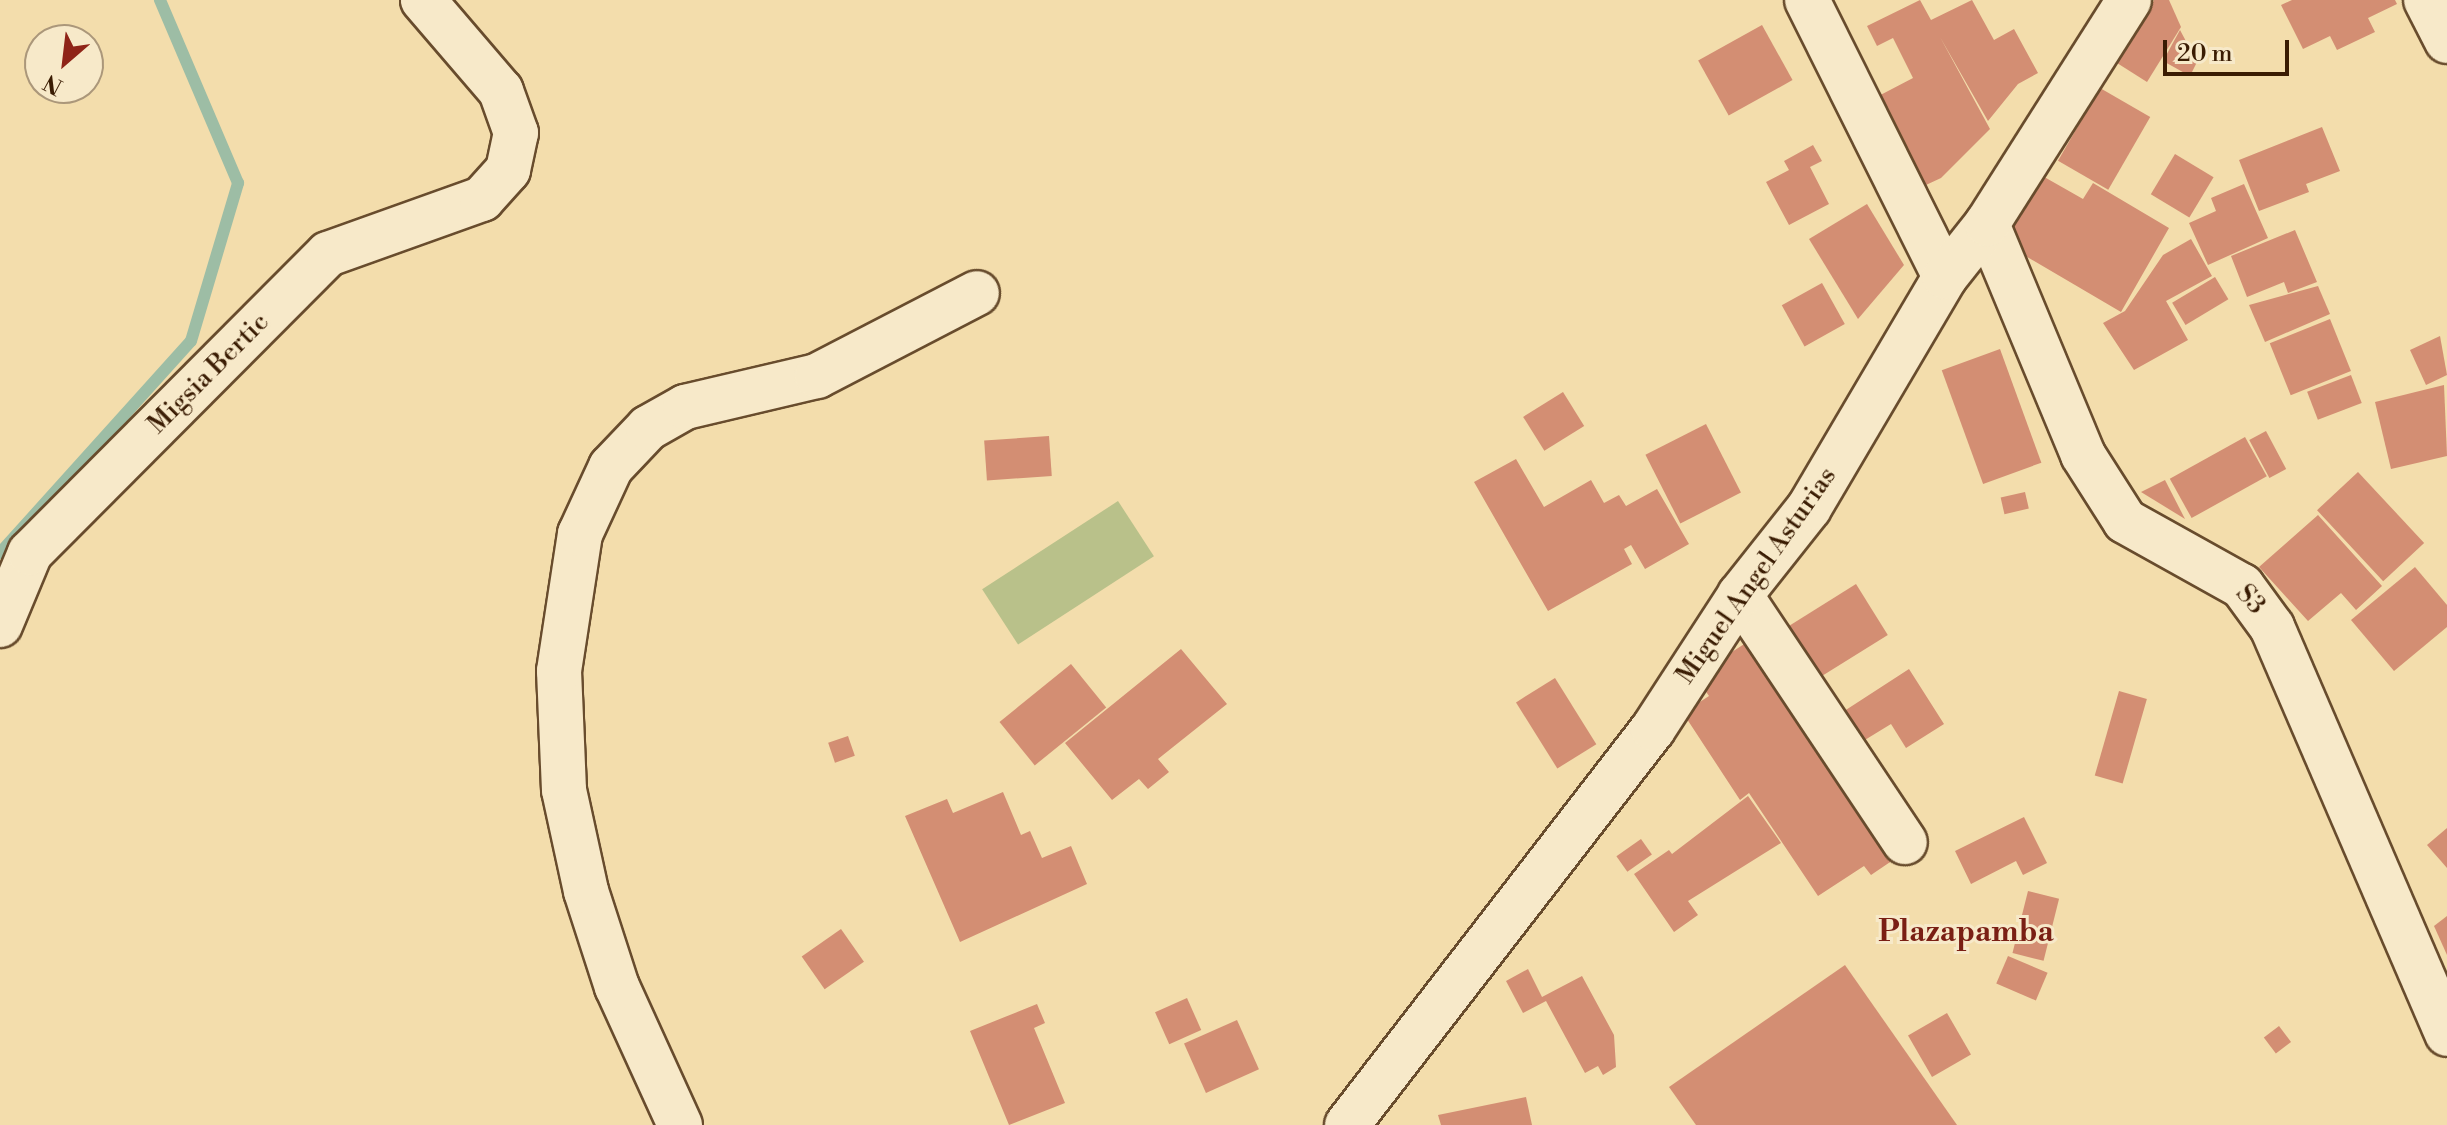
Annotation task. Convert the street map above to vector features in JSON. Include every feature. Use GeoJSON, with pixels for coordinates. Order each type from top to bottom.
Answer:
{"type":"FeatureCollection","features":[{"type":"Feature","properties":{"kind":"street","name":"Migsia Bertic"},"geometry":{"type":"LineString","coordinates":[[0,625],[30,553],[328,254],[482,199],[508,170],[516,133],[501,91],[423,0]]}},
{"type":"Feature","properties":{"kind":"street"},"geometry":{"type":"LineString","coordinates":[[1807,0],[1945,277]]}},
{"type":"Feature","properties":{"kind":"street","name":"Miguel Angel Asturias"},"geometry":{"type":"LineString","coordinates":[[1355,1122],[1491,932],[1653,729],[1740,595],[1809,508],[1945,277],[1987,224],[2129,0]]}},
{"type":"Feature","properties":{"kind":"street"},"geometry":{"type":"LineString","coordinates":[[2426,0],[2447,41]]}},
{"type":"Feature","properties":{"kind":"street","name":"S3"},"geometry":{"type":"LineString","coordinates":[[1987,224],[2083,455],[2125,521],[2242,586],[2272,627],[2447,1034]]}},
{"type":"Feature","properties":{"kind":"street"},"geometry":{"type":"LineString","coordinates":[[680,1125],[617,987],[586,891],[564,790],[559,671],[580,534],[611,467],[648,428],[685,407],[817,376],[977,293]]}},
{"type":"Feature","properties":{"kind":"street"},"geometry":{"type":"LineString","coordinates":[[1740,595],[1905,842]]}},
{"type":"Feature","properties":{"kind":"green space"},"geometry":{"type":"Polygon","coordinates":[[[1118,501],[1154,556],[1018,645],[982,589],[1118,501]]]}},
{"type":"Feature","properties":{"kind":"building"},"geometry":{"type":"Polygon","coordinates":[[[1920,0],[1931,20],[1972,0],[1994,40],[2014,29],[2038,73],[2018,84],[1988,121],[1940,37],[1990,129],[1941,178],[1913,191],[1867,102],[1913,78],[1893,38],[1877,46],[1867,26],[1920,0]]]}},
{"type":"Feature","properties":{"kind":"building"},"geometry":{"type":"Polygon","coordinates":[[[2154,0],[2169,0],[2181,27],[2147,82],[2117,63],[2154,0]]]}},
{"type":"Feature","properties":{"kind":"building"},"geometry":{"type":"Polygon","coordinates":[[[2292,0],[2395,0],[2397,4],[2368,18],[2375,32],[2337,50],[2330,36],[2303,49],[2281,5],[2292,0]]]}},
{"type":"Feature","properties":{"kind":"building"},"geometry":{"type":"Polygon","coordinates":[[[1762,25],[1793,80],[1729,115],[1698,60],[1762,25]]]}},
{"type":"Feature","properties":{"kind":"building"},"geometry":{"type":"Polygon","coordinates":[[[2180,30],[2197,62],[2190,76],[2163,61],[2180,30]]]}},
{"type":"Feature","properties":{"kind":"building"},"geometry":{"type":"Polygon","coordinates":[[[2100,88],[2150,117],[2108,190],[2058,161],[2100,88]]]}},
{"type":"Feature","properties":{"kind":"building"},"geometry":{"type":"Polygon","coordinates":[[[2322,127],[2340,171],[2306,184],[2309,192],[2259,211],[2239,160],[2322,127]]]}},
{"type":"Feature","properties":{"kind":"building"},"geometry":{"type":"Polygon","coordinates":[[[1813,145],[1822,161],[1810,167],[1829,204],[1789,225],[1766,182],[1789,170],[1784,161],[1813,145]]]}},
{"type":"Feature","properties":{"kind":"building"},"geometry":{"type":"Polygon","coordinates":[[[2175,154],[2214,177],[2189,217],[2151,194],[2175,154]]]}},
{"type":"Feature","properties":{"kind":"building"},"geometry":{"type":"Polygon","coordinates":[[[2039,174],[2083,199],[2093,183],[2169,228],[2121,312],[2000,241],[2039,174]]]}},
{"type":"Feature","properties":{"kind":"building"},"geometry":{"type":"Polygon","coordinates":[[[2244,184],[2268,238],[2208,265],[2189,223],[2216,211],[2211,198],[2244,184]]]}},
{"type":"Feature","properties":{"kind":"building"},"geometry":{"type":"Polygon","coordinates":[[[1867,204],[1904,265],[1858,319],[1809,239],[1867,204]]]}},
{"type":"Feature","properties":{"kind":"building"},"geometry":{"type":"Polygon","coordinates":[[[2295,230],[2317,282],[2288,293],[2284,282],[2247,297],[2231,256],[2295,230]]]}},
{"type":"Feature","properties":{"kind":"building"},"geometry":{"type":"Polygon","coordinates":[[[2191,239],[2212,276],[2166,301],[2188,340],[2134,370],[2103,323],[2125,311],[2163,255],[2191,239]]]}},
{"type":"Feature","properties":{"kind":"building"},"geometry":{"type":"Polygon","coordinates":[[[2215,277],[2228,299],[2186,325],[2172,303],[2215,277]]]}},
{"type":"Feature","properties":{"kind":"building"},"geometry":{"type":"Polygon","coordinates":[[[1822,283],[1845,324],[1805,346],[1782,305],[1822,283]]]}},
{"type":"Feature","properties":{"kind":"building"},"geometry":{"type":"Polygon","coordinates":[[[2318,286],[2330,314],[2265,342],[2249,305],[2318,286]]]}},
{"type":"Feature","properties":{"kind":"building"},"geometry":{"type":"Polygon","coordinates":[[[2330,319],[2351,371],[2291,395],[2270,343],[2330,319]]]}},
{"type":"Feature","properties":{"kind":"building"},"geometry":{"type":"Polygon","coordinates":[[[2440,336],[2447,375],[2426,385],[2410,350],[2440,336]]]}},
{"type":"Feature","properties":{"kind":"building"},"geometry":{"type":"Polygon","coordinates":[[[2000,349],[2041,463],[1983,484],[1942,370],[2000,349]]]}},
{"type":"Feature","properties":{"kind":"building"},"geometry":{"type":"Polygon","coordinates":[[[2351,375],[2362,403],[2318,420],[2307,392],[2351,375]]]}},
{"type":"Feature","properties":{"kind":"building"},"geometry":{"type":"Polygon","coordinates":[[[2444,385],[2447,456],[2391,469],[2375,402],[2444,385]]]}},
{"type":"Feature","properties":{"kind":"building"},"geometry":{"type":"Polygon","coordinates":[[[1563,392],[1584,426],[1544,451],[1523,417],[1563,392]]]}},
{"type":"Feature","properties":{"kind":"building"},"geometry":{"type":"Polygon","coordinates":[[[1706,424],[1741,493],[1680,523],[1645,455],[1706,424]]]}},
{"type":"Feature","properties":{"kind":"building"},"geometry":{"type":"Polygon","coordinates":[[[2266,431],[2286,469],[2269,478],[2249,440],[2266,431]]]}},
{"type":"Feature","properties":{"kind":"building"},"geometry":{"type":"Polygon","coordinates":[[[1049,436],[1052,476],[987,480],[984,441],[1049,436]]]}},
{"type":"Feature","properties":{"kind":"building"},"geometry":{"type":"Polygon","coordinates":[[[2245,437],[2267,476],[2192,518],[2170,479],[2245,437]]]}},
{"type":"Feature","properties":{"kind":"building"},"geometry":{"type":"Polygon","coordinates":[[[1516,459],[1544,507],[1591,480],[1604,503],[1619,495],[1626,506],[1657,489],[1689,544],[1645,569],[1631,545],[1624,549],[1632,564],[1548,611],[1474,482],[1516,459]]]}},
{"type":"Feature","properties":{"kind":"building"},"geometry":{"type":"Polygon","coordinates":[[[2358,472],[2424,543],[2383,581],[2317,510],[2358,472]]]}},
{"type":"Feature","properties":{"kind":"building"},"geometry":{"type":"Polygon","coordinates":[[[2165,480],[2185,519],[2141,492],[2165,480]]]}},
{"type":"Feature","properties":{"kind":"building"},"geometry":{"type":"Polygon","coordinates":[[[2025,492],[2029,509],[2004,514],[2001,498],[2025,492]]]}},
{"type":"Feature","properties":{"kind":"building"},"geometry":{"type":"Polygon","coordinates":[[[2318,515],[2382,586],[2356,610],[2341,593],[2308,621],[2259,567],[2318,515]]]}},
{"type":"Feature","properties":{"kind":"building"},"geometry":{"type":"Polygon","coordinates":[[[2415,567],[2447,605],[2447,627],[2394,671],[2351,620],[2415,567]]]}},
{"type":"Feature","properties":{"kind":"building"},"geometry":{"type":"Polygon","coordinates":[[[1856,584],[1888,635],[1819,678],[1787,627],[1856,584]]]}},
{"type":"Feature","properties":{"kind":"building"},"geometry":{"type":"Polygon","coordinates":[[[1755,637],[1899,856],[1871,875],[1864,866],[1818,896],[1749,793],[1740,800],[1683,713],[1709,696],[1695,676],[1755,637]]]}},
{"type":"Feature","properties":{"kind":"building"},"geometry":{"type":"Polygon","coordinates":[[[1181,649],[1227,704],[1158,759],[1169,772],[1148,789],[1139,779],[1112,800],[1065,743],[1181,649]]]}},
{"type":"Feature","properties":{"kind":"building"},"geometry":{"type":"Polygon","coordinates":[[[1071,664],[1106,708],[1035,765],[1000,722],[1071,664]]]}},
{"type":"Feature","properties":{"kind":"building"},"geometry":{"type":"Polygon","coordinates":[[[1909,669],[1944,724],[1906,748],[1891,724],[1855,746],[1835,717],[1909,669]]]}},
{"type":"Feature","properties":{"kind":"building"},"geometry":{"type":"Polygon","coordinates":[[[1555,678],[1596,744],[1557,769],[1516,702],[1555,678]]]}},
{"type":"Feature","properties":{"kind":"building"},"geometry":{"type":"Polygon","coordinates":[[[2119,691],[2147,699],[2123,784],[2095,776],[2119,691]]]}},
{"type":"Feature","properties":{"kind":"building"},"geometry":{"type":"Polygon","coordinates":[[[848,736],[855,756],[835,763],[828,743],[848,736]]]}},
{"type":"Feature","properties":{"kind":"building"},"geometry":{"type":"Polygon","coordinates":[[[1003,792],[1021,835],[1030,831],[1042,858],[1071,846],[1087,884],[960,942],[905,816],[947,799],[953,813],[1003,792]]]}},
{"type":"Feature","properties":{"kind":"building"},"geometry":{"type":"Polygon","coordinates":[[[1748,796],[1781,843],[1688,901],[1698,915],[1674,932],[1634,874],[1669,850],[1672,854],[1748,796]]]}},
{"type":"Feature","properties":{"kind":"building"},"geometry":{"type":"Polygon","coordinates":[[[2024,817],[2047,863],[2023,875],[2016,861],[1971,884],[1955,851],[2024,817]]]}},
{"type":"Feature","properties":{"kind":"building"},"geometry":{"type":"Polygon","coordinates":[[[2447,828],[2447,868],[2427,845],[2447,828]]]}},
{"type":"Feature","properties":{"kind":"building"},"geometry":{"type":"Polygon","coordinates":[[[1641,839],[1652,855],[1627,872],[1616,856],[1641,839]]]}},
{"type":"Feature","properties":{"kind":"building"},"geometry":{"type":"Polygon","coordinates":[[[2028,891],[2059,899],[2044,961],[2013,953],[2028,891]]]}},
{"type":"Feature","properties":{"kind":"building"},"geometry":{"type":"Polygon","coordinates":[[[2447,916],[2447,955],[2434,926],[2447,916]]]}},
{"type":"Feature","properties":{"kind":"building"},"geometry":{"type":"Polygon","coordinates":[[[841,929],[864,962],[825,989],[802,957],[841,929]]]}},
{"type":"Feature","properties":{"kind":"building"},"geometry":{"type":"Polygon","coordinates":[[[2008,956],[2048,973],[2036,1000],[1996,984],[2008,956]]]}},
{"type":"Feature","properties":{"kind":"building"},"geometry":{"type":"Polygon","coordinates":[[[1845,965],[1957,1125],[1696,1125],[1669,1087],[1845,965]]]}},
{"type":"Feature","properties":{"kind":"building"},"geometry":{"type":"Polygon","coordinates":[[[1528,969],[1542,997],[1582,976],[1614,1035],[1616,1067],[1603,1075],[1598,1066],[1585,1073],[1546,1001],[1523,1013],[1506,981],[1528,969]]]}},
{"type":"Feature","properties":{"kind":"building"},"geometry":{"type":"Polygon","coordinates":[[[1187,998],[1201,1030],[1169,1044],[1155,1012],[1187,998]]]}},
{"type":"Feature","properties":{"kind":"building"},"geometry":{"type":"Polygon","coordinates":[[[1037,1004],[1045,1023],[1034,1028],[1065,1103],[1009,1125],[970,1031],[1037,1004]]]}},
{"type":"Feature","properties":{"kind":"building"},"geometry":{"type":"Polygon","coordinates":[[[1947,1013],[1971,1055],[1932,1077],[1908,1036],[1947,1013]]]}},
{"type":"Feature","properties":{"kind":"building"},"geometry":{"type":"Polygon","coordinates":[[[1237,1020],[1259,1069],[1206,1093],[1184,1044],[1237,1020]]]}},
{"type":"Feature","properties":{"kind":"building"},"geometry":{"type":"Polygon","coordinates":[[[2279,1026],[2291,1042],[2276,1053],[2264,1037],[2279,1026]]]}},
{"type":"Feature","properties":{"kind":"building"},"geometry":{"type":"Polygon","coordinates":[[[1526,1097],[1532,1125],[1441,1125],[1438,1115],[1526,1097]]]}},
{"type":"Feature","properties":{"kind":"waterway"},"geometry":{"type":"LineString","coordinates":[[0,553],[191,341],[238,183],[160,0]]}},
{"type":"Feature","properties":{"kind":"district","name":"Plazapamba"},"geometry":{"type":"Point","coordinates":[1966,932]}}]}
